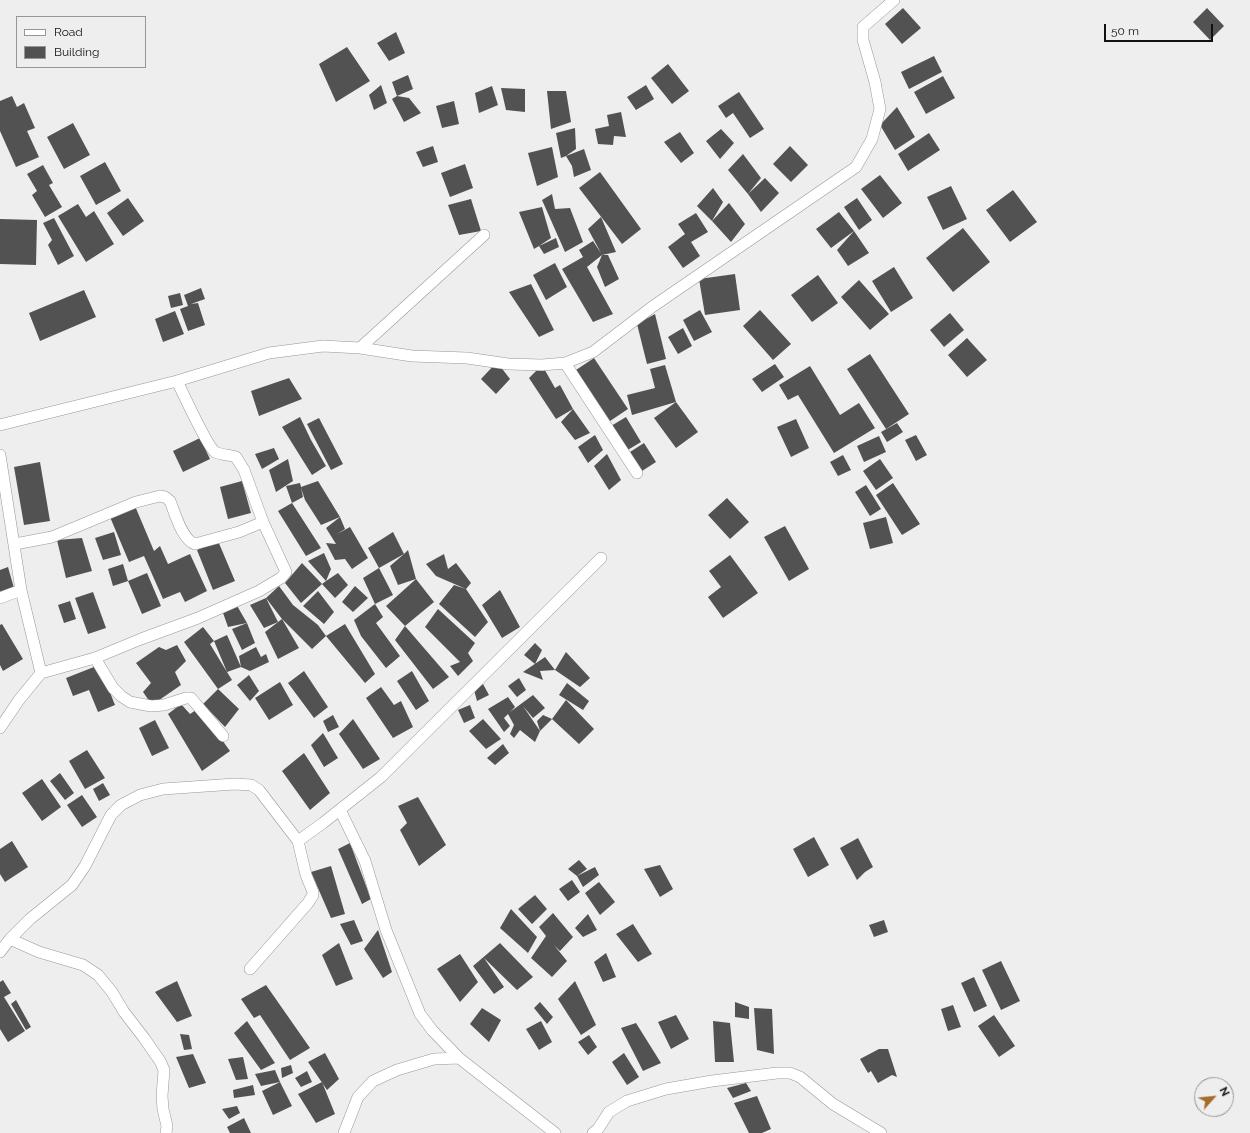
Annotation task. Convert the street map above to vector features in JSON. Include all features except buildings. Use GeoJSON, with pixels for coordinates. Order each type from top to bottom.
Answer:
{"type":"FeatureCollection","features":[{"type":"Feature","properties":{"kind":"street"},"geometry":{"type":"LineString","coordinates":[[0,425],[177,381],[269,353],[323,346],[360,348],[412,356],[467,358],[508,364],[565,363],[593,352],[652,307],[856,167],[872,139],[880,109],[875,82],[863,40],[863,26],[894,0]]}},
{"type":"Feature","properties":{"kind":"street"},"geometry":{"type":"LineString","coordinates":[[360,348],[484,235]]}},
{"type":"Feature","properties":{"kind":"street"},"geometry":{"type":"LineString","coordinates":[[565,363],[637,473]]}},
{"type":"Feature","properties":{"kind":"street"},"geometry":{"type":"LineString","coordinates":[[0,728],[19,700],[41,673],[95,658],[198,618],[259,591],[281,578],[286,572],[263,522],[244,470],[236,457],[215,452],[204,434],[177,381]]}},
{"type":"Feature","properties":{"kind":"street"},"geometry":{"type":"LineString","coordinates":[[0,455],[21,590],[41,673]]}},
{"type":"Feature","properties":{"kind":"street"},"geometry":{"type":"LineString","coordinates":[[15,544],[52,537],[136,502],[160,496],[165,497],[170,501],[185,538],[190,543],[195,544],[239,532],[263,522]]}},
{"type":"Feature","properties":{"kind":"street"},"geometry":{"type":"LineString","coordinates":[[298,841],[381,777],[601,558]]}},
{"type":"Feature","properties":{"kind":"street"},"geometry":{"type":"LineString","coordinates":[[0,598],[21,590]]}},
{"type":"Feature","properties":{"kind":"street"},"geometry":{"type":"LineString","coordinates":[[95,658],[113,688],[130,702],[151,706],[164,705],[186,698],[191,698],[223,736]]}},
{"type":"Feature","properties":{"kind":"street"},"geometry":{"type":"LineString","coordinates":[[0,952],[10,939],[30,919],[72,885],[85,866],[111,815],[121,805],[140,795],[163,789],[221,784],[251,785],[259,790],[266,798],[298,841],[306,875],[313,895],[308,903],[250,969]]}},
{"type":"Feature","properties":{"kind":"street"},"geometry":{"type":"LineString","coordinates":[[340,810],[366,861],[386,930],[420,1014],[432,1030],[458,1058],[555,1133]]}},
{"type":"Feature","properties":{"kind":"street"},"geometry":{"type":"LineString","coordinates":[[10,939],[40,952],[83,965],[98,975],[112,992],[124,1012],[160,1061],[164,1070],[162,1096],[167,1126],[166,1133]]}},
{"type":"Feature","properties":{"kind":"street"},"geometry":{"type":"LineString","coordinates":[[344,1133],[358,1097],[373,1081],[397,1070],[434,1059],[458,1058]]}},
{"type":"Feature","properties":{"kind":"street"},"geometry":{"type":"LineString","coordinates":[[593,1133],[598,1129],[609,1112],[627,1101],[666,1090],[704,1082],[777,1073],[790,1073],[800,1076],[833,1104],[881,1133]]}}]}
